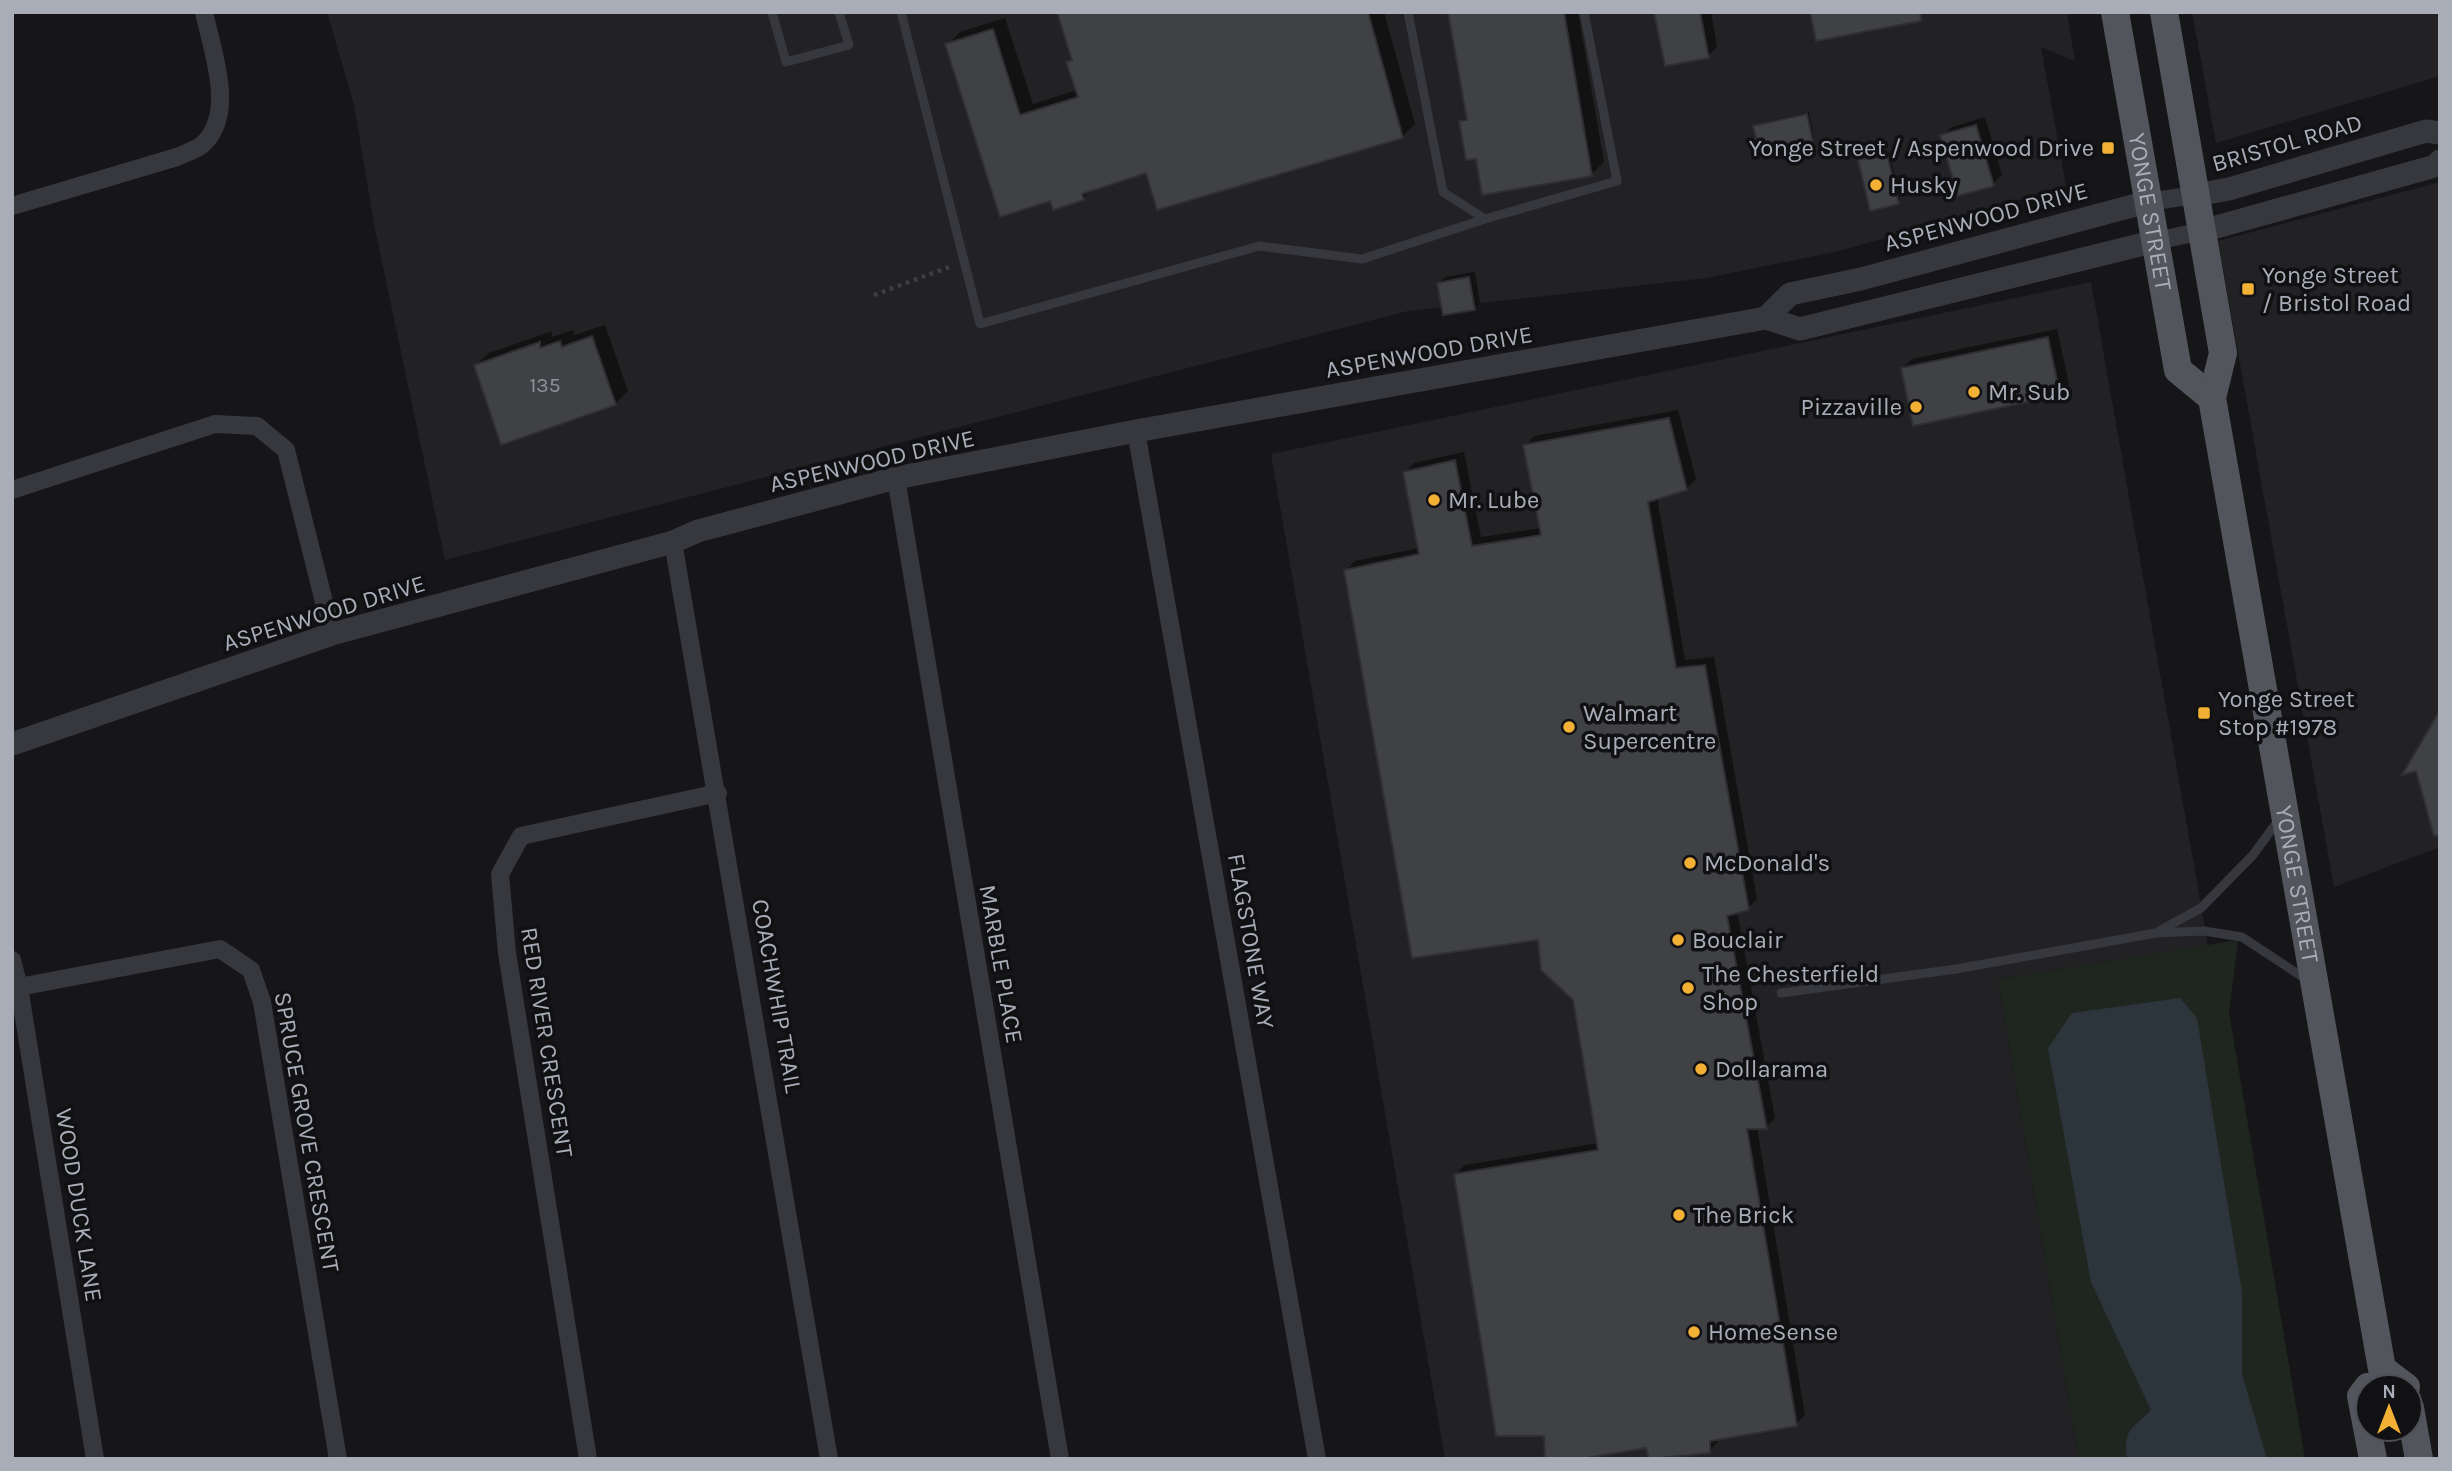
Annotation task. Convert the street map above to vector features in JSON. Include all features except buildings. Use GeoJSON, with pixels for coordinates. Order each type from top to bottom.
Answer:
{"type":"FeatureCollection","features":[{"type":"Feature","properties":{"kind":"main road","name":"YONGE STREET"},"geometry":{"type":"LineString","coordinates":[[2115,12],[2178,370],[2212,398]]}},
{"type":"Feature","properties":{"kind":"main road","name":"YONGE STREET"},"geometry":{"type":"LineString","coordinates":[[2164,12],[2223,353],[2212,398],[2315,985],[2372,1373]]}},
{"type":"Feature","properties":{"kind":"street"},"geometry":{"type":"LineString","coordinates":[[12,206],[177,157],[202,145],[218,122],[221,107],[204,12]]}},
{"type":"Feature","properties":{"kind":"street","name":"BRISTOL ROAD"},"geometry":{"type":"LineString","coordinates":[[2147,202],[2229,189],[2426,131],[2440,133]]}},
{"type":"Feature","properties":{"kind":"street"},"geometry":{"type":"LineString","coordinates":[[2156,241],[2202,232],[2435,166],[2440,161]]}},
{"type":"Feature","properties":{"kind":"street","name":"ASPENWOOD DRIVE"},"geometry":{"type":"LineString","coordinates":[[1766,318],[1790,294],[1861,279],[2147,202]]}},
{"type":"Feature","properties":{"kind":"street","name":"ASPENWOOD DRIVE"},"geometry":{"type":"LineString","coordinates":[[12,744],[332,634],[673,542],[698,531],[896,478],[1136,431],[1766,318],[1800,329],[2156,241]]}},
{"type":"Feature","properties":{"kind":"street"},"geometry":{"type":"LineString","coordinates":[[12,490],[215,424],[257,426],[286,450],[332,634]]}},
{"type":"Feature","properties":{"kind":"street","name":"FLAGSTONE WAY"},"geometry":{"type":"LineString","coordinates":[[1136,431],[1317,1459]]}},
{"type":"Feature","properties":{"kind":"street","name":"MARBLE PLACE"},"geometry":{"type":"LineString","coordinates":[[896,478],[898,504],[1060,1459]]}},
{"type":"Feature","properties":{"kind":"street","name":"COACHWHIP TRAIL"},"geometry":{"type":"LineString","coordinates":[[673,542],[830,1459]]}},
{"type":"Feature","properties":{"kind":"street","name":"RED RIVER CRESCENT"},"geometry":{"type":"LineString","coordinates":[[588,1459],[507,953],[499,874],[521,836],[718,793]]}},
{"type":"Feature","properties":{"kind":"street","name":"SPRUCE GROVE CRESCENT"},"geometry":{"type":"LineString","coordinates":[[19,987],[220,948],[251,970],[262,1002],[338,1459]]}},
{"type":"Feature","properties":{"kind":"street","name":"WOOD DUCK LANE"},"geometry":{"type":"LineString","coordinates":[[12,960],[19,987],[95,1459]]}},
{"type":"Feature","properties":{"kind":"lane"},"geometry":{"type":"LineString","coordinates":[[772,12],[786,62],[849,45],[839,12]]}},
{"type":"Feature","properties":{"kind":"lane"},"geometry":{"type":"LineString","coordinates":[[901,12],[980,324],[1259,246],[1362,259],[1485,219],[1617,181],[1584,12]]}},
{"type":"Feature","properties":{"kind":"lane"},"geometry":{"type":"LineString","coordinates":[[1408,12],[1443,192],[1485,219]]}},
{"type":"Feature","properties":{"kind":"lane"},"geometry":{"type":"LineString","coordinates":[[2156,933],[2201,908],[2253,855],[2285,811]]}},
{"type":"Feature","properties":{"kind":"lane"},"geometry":{"type":"LineString","coordinates":[[1781,993],[1956,970],[2156,933],[2204,931],[2242,937],[2315,985]]}},
{"type":"Feature","properties":{"kind":"path"},"geometry":{"type":"LineString","coordinates":[[874,295],[964,261]]}},
{"type":"Feature","properties":{"kind":"shaded area"},"geometry":{"type":"Polygon","coordinates":[[[327,12],[2067,12],[2075,61],[2041,47],[2066,186],[1839,251],[1707,278],[1408,311],[445,560],[375,229],[354,105],[327,12]]]}},
{"type":"Feature","properties":{"kind":"shaded area"},"geometry":{"type":"Polygon","coordinates":[[[2192,12],[2440,12],[2440,76],[2216,143],[2192,12]]]}},
{"type":"Feature","properties":{"kind":"shaded area"},"geometry":{"type":"Polygon","coordinates":[[[2440,182],[2440,847],[2334,887],[2218,241],[2440,182]]]}},
{"type":"Feature","properties":{"kind":"shaded area"},"geometry":{"type":"Polygon","coordinates":[[[2091,282],[2208,945],[1998,979],[2079,1459],[1445,1459],[1271,454],[2091,282]]]}},
{"type":"Feature","properties":{"kind":"shaded area"},"geometry":{"type":"Polygon","coordinates":[[[2238,940],[2229,1013],[2305,1459],[2079,1459],[1998,979],[2238,940]]]}},
{"type":"Feature","properties":{"kind":"shaded area"},"geometry":{"type":"Polygon","coordinates":[[[2180,998],[2197,1018],[2242,1292],[2242,1374],[2267,1459],[2127,1459],[2126,1441],[2130,1430],[2151,1410],[2091,1282],[2048,1048],[2072,1013],[2180,998]]]}},
{"type":"Feature","properties":{"kind":"place","name":"Yonge Street / Aspenwood Drive"},"geometry":{"type":"Point","coordinates":[2108,148]}},
{"type":"Feature","properties":{"kind":"place","name":"Husky"},"geometry":{"type":"Point","coordinates":[1876,185]}},
{"type":"Feature","properties":{"kind":"place","name":"Yonge Street / Bristol Road"},"geometry":{"type":"Point","coordinates":[2248,289]}},
{"type":"Feature","properties":{"kind":"place","name":"Mr. Sub"},"geometry":{"type":"Point","coordinates":[1974,392]}},
{"type":"Feature","properties":{"kind":"place","name":"Pizzaville"},"geometry":{"type":"Point","coordinates":[1916,407]}},
{"type":"Feature","properties":{"kind":"place","name":"Mr. Lube"},"geometry":{"type":"Point","coordinates":[1434,500]}},
{"type":"Feature","properties":{"kind":"place","name":"Yonge Street Stop #1978"},"geometry":{"type":"Point","coordinates":[2204,713]}},
{"type":"Feature","properties":{"kind":"place","name":"Walmart Supercentre"},"geometry":{"type":"Point","coordinates":[1569,727]}},
{"type":"Feature","properties":{"kind":"place","name":"McDonald's"},"geometry":{"type":"Point","coordinates":[1690,863]}},
{"type":"Feature","properties":{"kind":"place","name":"Bouclair"},"geometry":{"type":"Point","coordinates":[1678,940]}},
{"type":"Feature","properties":{"kind":"place","name":"The Chesterfield Shop"},"geometry":{"type":"Point","coordinates":[1688,988]}},
{"type":"Feature","properties":{"kind":"place","name":"Dollarama"},"geometry":{"type":"Point","coordinates":[1701,1069]}},
{"type":"Feature","properties":{"kind":"place","name":"The Brick"},"geometry":{"type":"Point","coordinates":[1679,1215]}},
{"type":"Feature","properties":{"kind":"place","name":"HomeSense"},"geometry":{"type":"Point","coordinates":[1694,1332]}}]}
